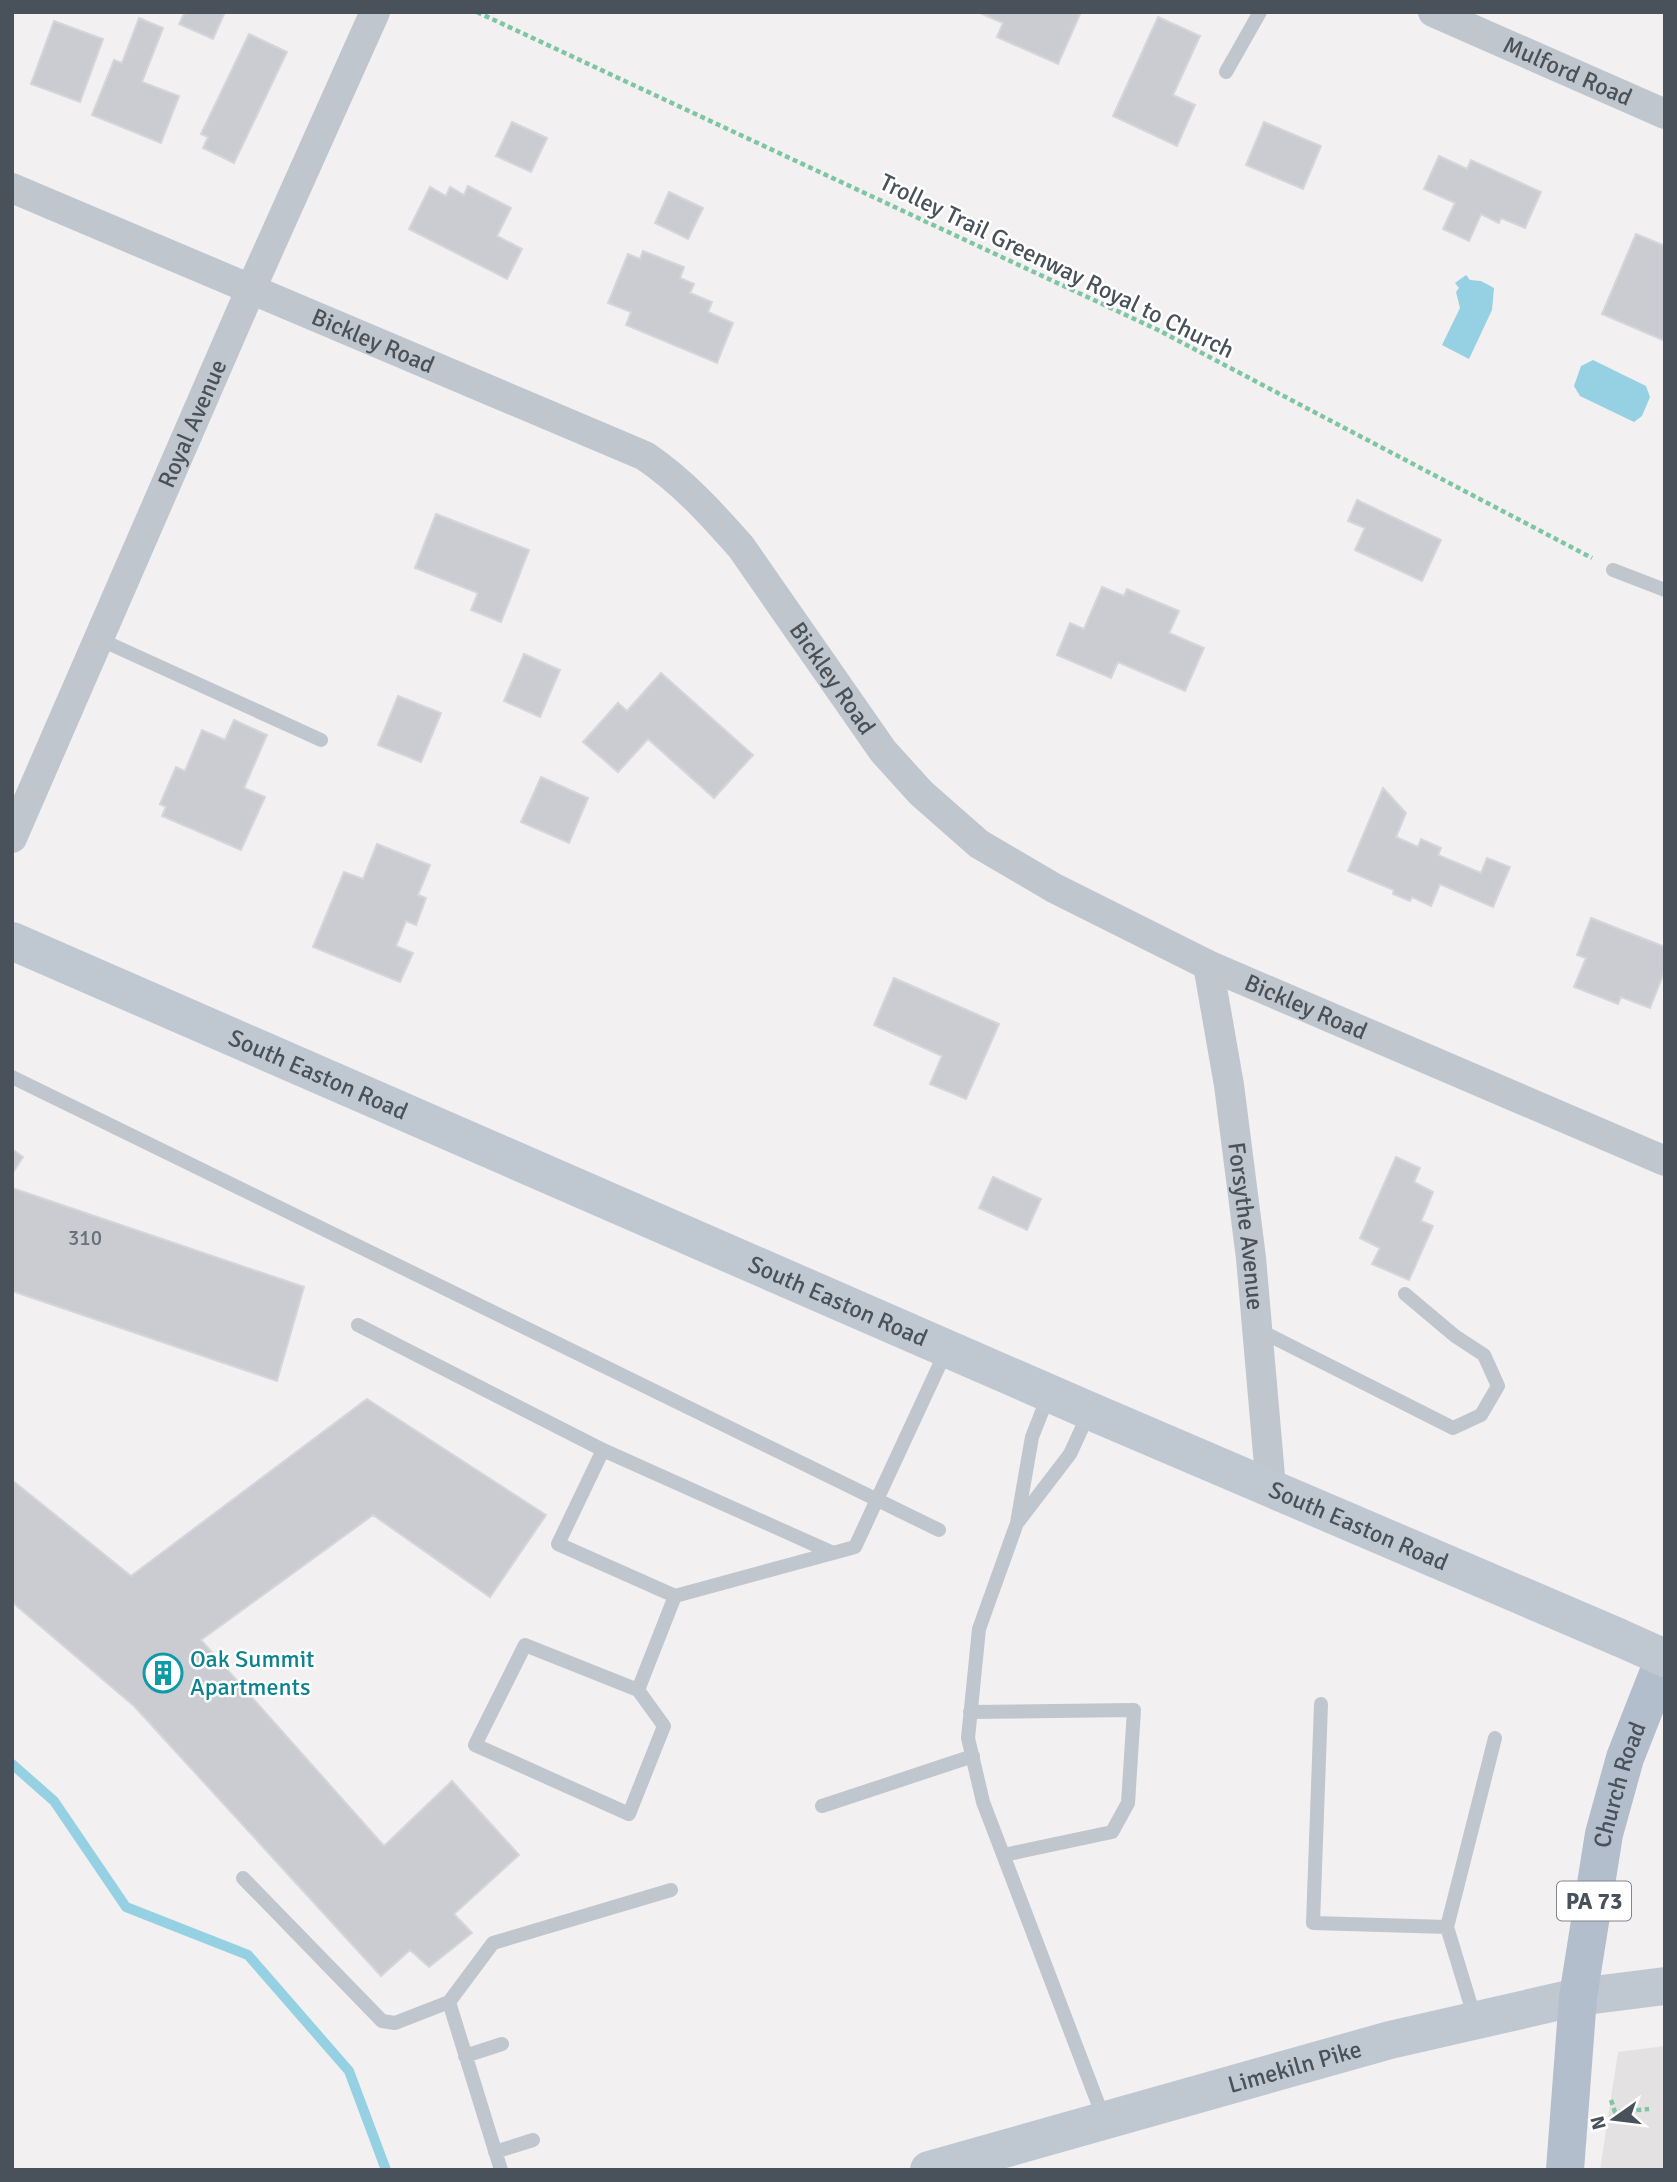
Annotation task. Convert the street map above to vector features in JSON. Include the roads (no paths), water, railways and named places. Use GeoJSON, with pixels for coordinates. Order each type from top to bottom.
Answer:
{"type":"FeatureCollection","features":[{"type":"Feature","properties":{"kind":"main road","name":"South Easton Road"},"geometry":{"type":"LineString","coordinates":[[12,942],[1090,1411],[1665,1657]]}},
{"type":"Feature","properties":{"kind":"main road","name":"Church Road"},"geometry":{"type":"LineString","coordinates":[[1564,2170],[1578,1997],[1604,1834],[1625,1758],[1665,1657]]}},
{"type":"Feature","properties":{"kind":"main road","name":"Limekiln Pike"},"geometry":{"type":"LineString","coordinates":[[929,2170],[1390,2040],[1578,1997],[1665,1986]]}},
{"type":"Feature","properties":{"kind":"street","name":"Royal Avenue"},"geometry":{"type":"LineString","coordinates":[[12,838],[250,291],[375,12]]}},
{"type":"Feature","properties":{"kind":"street","name":"Mulford Road"},"geometry":{"type":"LineString","coordinates":[[1433,12],[1665,114]]}},
{"type":"Feature","properties":{"kind":"street","name":"Bickley Road"},"geometry":{"type":"LineString","coordinates":[[12,188],[645,456],[697,497],[741,547],[883,751],[921,793],[979,844],[1045,883],[1208,965],[1665,1161]]}},
{"type":"Feature","properties":{"kind":"street","name":"Forsythe Avenue"},"geometry":{"type":"LineString","coordinates":[[1208,965],[1229,1085],[1251,1258],[1271,1488]]}},
{"type":"Feature","properties":{"kind":"lane"},"geometry":{"type":"LineString","coordinates":[[1226,72],[1260,12]]}},
{"type":"Feature","properties":{"kind":"lane"},"geometry":{"type":"LineString","coordinates":[[1613,569],[1665,590]]}},
{"type":"Feature","properties":{"kind":"lane"},"geometry":{"type":"LineString","coordinates":[[99,639],[321,740]]}},
{"type":"Feature","properties":{"kind":"lane"},"geometry":{"type":"LineString","coordinates":[[12,1077],[939,1530]]}},
{"type":"Feature","properties":{"kind":"lane"},"geometry":{"type":"LineString","coordinates":[[1257,1329],[1452,1428],[1481,1415],[1498,1387],[1485,1355],[1455,1336],[1405,1294]]}},
{"type":"Feature","properties":{"kind":"lane"},"geometry":{"type":"LineString","coordinates":[[358,1325],[603,1450],[833,1553]]}},
{"type":"Feature","properties":{"kind":"lane"},"geometry":{"type":"LineString","coordinates":[[603,1450],[558,1544],[675,1596],[855,1547],[947,1347]]}},
{"type":"Feature","properties":{"kind":"lane"},"geometry":{"type":"LineString","coordinates":[[1050,1393],[1032,1437],[1017,1523],[979,1629],[968,1738],[983,1802],[1104,2120]]}},
{"type":"Feature","properties":{"kind":"lane"},"geometry":{"type":"LineString","coordinates":[[1017,1523],[1070,1454],[1090,1411]]}},
{"type":"Feature","properties":{"kind":"lane"},"geometry":{"type":"LineString","coordinates":[[638,1690],[675,1596]]}},
{"type":"Feature","properties":{"kind":"lane"},"geometry":{"type":"LineString","coordinates":[[525,1645],[638,1690],[664,1726],[629,1814],[475,1745],[525,1645]]}},
{"type":"Feature","properties":{"kind":"lane"},"geometry":{"type":"LineString","coordinates":[[1321,1703],[1313,1923],[1447,1927]]}},
{"type":"Feature","properties":{"kind":"lane"},"geometry":{"type":"LineString","coordinates":[[970,1712],[1134,1710],[1128,1803],[1112,1832],[1004,1855]]}},
{"type":"Feature","properties":{"kind":"lane"},"geometry":{"type":"LineString","coordinates":[[1475,2020],[1447,1927],[1495,1738]]}},
{"type":"Feature","properties":{"kind":"lane"},"geometry":{"type":"LineString","coordinates":[[822,1806],[973,1756]]}},
{"type":"Feature","properties":{"kind":"lane"},"geometry":{"type":"LineString","coordinates":[[243,1878],[382,2021],[395,2023],[449,2002],[493,1943],[671,1890]]}},
{"type":"Feature","properties":{"kind":"lane"},"geometry":{"type":"LineString","coordinates":[[449,2002],[501,2170]]}},
{"type":"Feature","properties":{"kind":"lane"},"geometry":{"type":"LineString","coordinates":[[465,2056],[502,2044]]}},
{"type":"Feature","properties":{"kind":"lane"},"geometry":{"type":"LineString","coordinates":[[495,2152],[533,2140]]}},
{"type":"Feature","properties":{"kind":"water"},"geometry":{"type":"Polygon","coordinates":[[[1466,275],[1470,280],[1481,281],[1494,288],[1492,310],[1469,359],[1442,345],[1460,308],[1456,292],[1459,288],[1455,283],[1466,275]]]}},
{"type":"Feature","properties":{"kind":"water"},"geometry":{"type":"Polygon","coordinates":[[[1593,360],[1646,386],[1650,397],[1642,416],[1634,422],[1580,396],[1574,386],[1581,366],[1593,360]]]}},
{"type":"Feature","properties":{"kind":"waterway"},"geometry":{"type":"LineString","coordinates":[[12,1764],[54,1801],[126,1907],[248,1955],[349,2071],[386,2170]]}},
{"type":"Feature","properties":{"kind":"place","name":"Oak Summit Apartments"},"geometry":{"type":"Point","coordinates":[163,1673]}}]}
